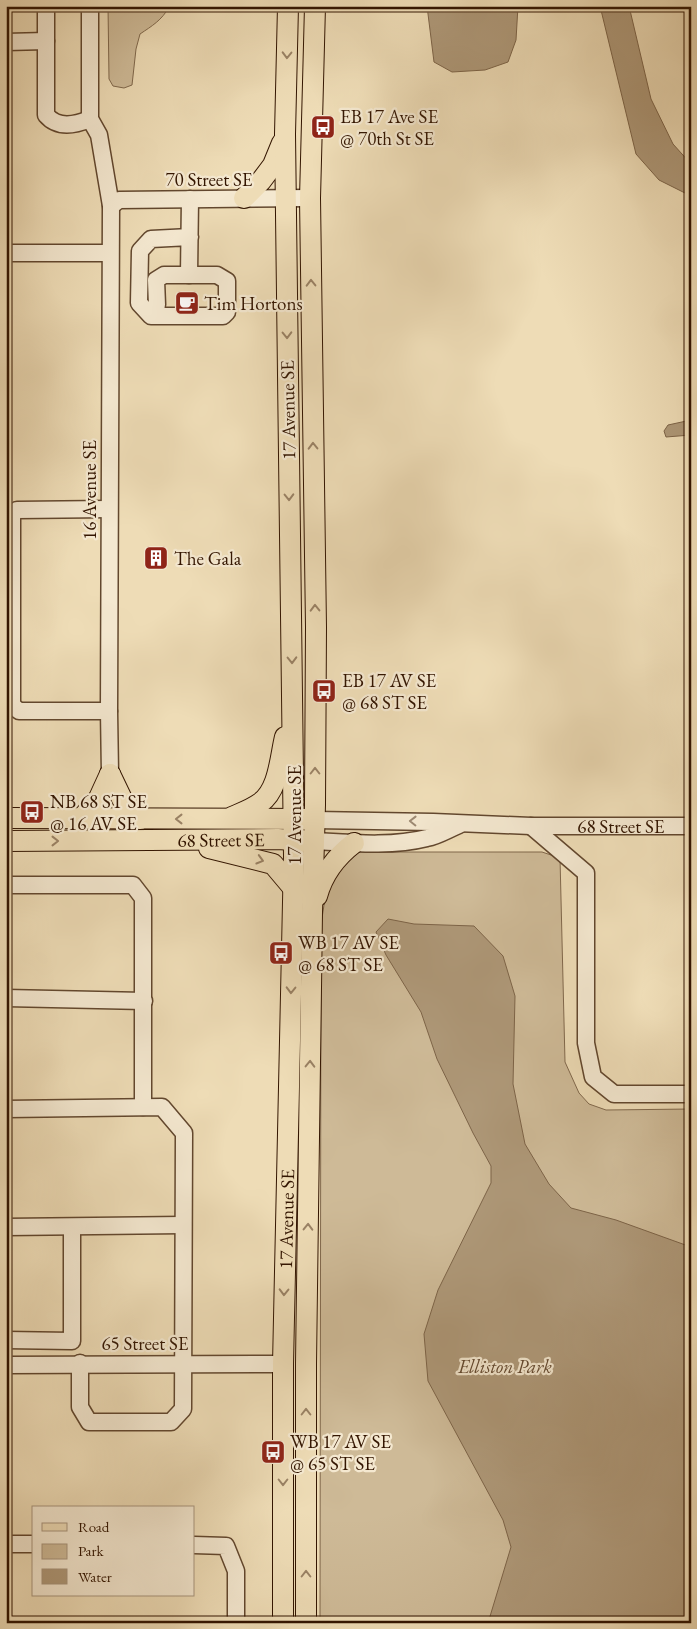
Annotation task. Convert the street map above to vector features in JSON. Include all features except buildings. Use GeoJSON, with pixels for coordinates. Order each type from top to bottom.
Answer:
{"type":"FeatureCollection","features":[{"type":"Feature","properties":{"kind":"main road","name":"17 Avenue SE"},"geometry":{"type":"LineString","coordinates":[[283,1623],[283,1364],[294,889],[285,134],[288,6]]}},
{"type":"Feature","properties":{"kind":"main road","name":"17 Avenue SE"},"geometry":{"type":"LineString","coordinates":[[306,1623],[306,1363],[315,820],[316,627],[310,198],[315,6]]}},
{"type":"Feature","properties":{"kind":"main road"},"geometry":{"type":"LineString","coordinates":[[244,198],[261,181],[273,165],[285,134]]}},
{"type":"Feature","properties":{"kind":"main road"},"geometry":{"type":"LineString","coordinates":[[228,819],[260,803],[268,795],[274,782],[293,707]]}},
{"type":"Feature","properties":{"kind":"main road"},"geometry":{"type":"LineString","coordinates":[[82,818],[99,798],[110,774]]}},
{"type":"Feature","properties":{"kind":"main road"},"geometry":{"type":"LineString","coordinates":[[110,774],[122,799],[140,819]]}},
{"type":"Feature","properties":{"kind":"main road","name":"68 Street SE"},"geometry":{"type":"LineString","coordinates":[[6,818],[315,820]]}},
{"type":"Feature","properties":{"kind":"main road"},"geometry":{"type":"LineString","coordinates":[[178,840],[273,864],[294,889]]}},
{"type":"Feature","properties":{"kind":"main road","name":"68 Street SE"},"geometry":{"type":"LineString","coordinates":[[6,841],[314,841]]}},
{"type":"Feature","properties":{"kind":"main road"},"geometry":{"type":"LineString","coordinates":[[312,912],[318,890],[329,870],[341,853],[354,843]]}},
{"type":"Feature","properties":{"kind":"main road"},"geometry":{"type":"LineString","coordinates":[[283,1364],[306,1363]]}},
{"type":"Feature","properties":{"kind":"street"},"geometry":{"type":"LineString","coordinates":[[46,6],[46,115],[58,124],[79,123],[90,119],[90,6]]}},
{"type":"Feature","properties":{"kind":"street"},"geometry":{"type":"LineString","coordinates":[[6,42],[46,41]]}},
{"type":"Feature","properties":{"kind":"street","name":"16 Avenue SE"},"geometry":{"type":"LineString","coordinates":[[90,119],[99,135],[111,206],[109,253],[110,774]]}},
{"type":"Feature","properties":{"kind":"street","name":"70 Street SE"},"geometry":{"type":"LineString","coordinates":[[111,206],[119,200],[310,198]]}},
{"type":"Feature","properties":{"kind":"street"},"geometry":{"type":"LineString","coordinates":[[189,275],[190,199]]}},
{"type":"Feature","properties":{"kind":"street"},"geometry":{"type":"LineString","coordinates":[[157,305],[156,280],[164,275],[217,275],[227,281],[227,312],[223,316],[151,316],[139,304],[140,251],[151,239],[190,237]]}},
{"type":"Feature","properties":{"kind":"street"},"geometry":{"type":"LineString","coordinates":[[6,253],[109,253]]}},
{"type":"Feature","properties":{"kind":"street"},"geometry":{"type":"LineString","coordinates":[[109,509],[17,510],[12,515],[12,704],[19,711],[109,711]]}},
{"type":"Feature","properties":{"kind":"street","name":"68 Street SE"},"geometry":{"type":"LineString","coordinates":[[315,820],[531,826],[691,826]]}},
{"type":"Feature","properties":{"kind":"street","name":"68 Street SE"},"geometry":{"type":"LineString","coordinates":[[314,841],[354,843],[399,842],[428,838],[461,824]]}},
{"type":"Feature","properties":{"kind":"street"},"geometry":{"type":"LineString","coordinates":[[531,826],[586,873],[586,1043],[593,1077],[614,1094],[691,1094]]}},
{"type":"Feature","properties":{"kind":"street"},"geometry":{"type":"LineString","coordinates":[[6,885],[134,885],[143,898],[144,1108]]}},
{"type":"Feature","properties":{"kind":"street"},"geometry":{"type":"LineString","coordinates":[[6,998],[144,1000]]}},
{"type":"Feature","properties":{"kind":"street"},"geometry":{"type":"LineString","coordinates":[[6,1109],[162,1107],[184,1133],[183,1409],[171,1422],[89,1422],[80,1407],[80,1363]]}},
{"type":"Feature","properties":{"kind":"street"},"geometry":{"type":"LineString","coordinates":[[6,1227],[183,1225]]}},
{"type":"Feature","properties":{"kind":"street"},"geometry":{"type":"LineString","coordinates":[[6,1340],[72,1341],[72,1227]]}},
{"type":"Feature","properties":{"kind":"street","name":"65 Street SE"},"geometry":{"type":"LineString","coordinates":[[6,1365],[80,1363],[283,1364]]}},
{"type":"Feature","properties":{"kind":"street"},"geometry":{"type":"LineString","coordinates":[[6,1544],[32,1544]]}},
{"type":"Feature","properties":{"kind":"street"},"geometry":{"type":"LineString","coordinates":[[195,1545],[226,1546],[236,1571],[236,1623]]}},
{"type":"Feature","properties":{"kind":"green space"},"geometry":{"type":"Polygon","coordinates":[[[108,6],[131,6],[131,10],[139,6],[169,7],[160,19],[140,34],[136,49],[132,85],[124,88],[113,86],[109,79],[108,6]]]}},
{"type":"Feature","properties":{"kind":"green space","name":"Elliston Park"},"geometry":{"type":"Polygon","coordinates":[[[354,852],[542,852],[560,858],[565,1062],[579,1093],[589,1104],[606,1110],[691,1109],[691,1623],[320,1623],[321,925],[327,885],[354,852]]]}},
{"type":"Feature","properties":{"kind":"water"},"geometry":{"type":"Polygon","coordinates":[[[427,6],[518,6],[516,40],[508,62],[485,70],[452,72],[434,62],[427,6]]]}},
{"type":"Feature","properties":{"kind":"water"},"geometry":{"type":"Polygon","coordinates":[[[600,6],[629,6],[651,99],[673,144],[691,164],[691,196],[659,180],[636,154],[600,6]]]}},
{"type":"Feature","properties":{"kind":"water"},"geometry":{"type":"Polygon","coordinates":[[[691,420],[691,435],[666,437],[664,431],[668,425],[691,420]]]}},
{"type":"Feature","properties":{"kind":"water"},"geometry":{"type":"Polygon","coordinates":[[[388,919],[414,924],[474,926],[503,956],[515,996],[513,1084],[525,1144],[549,1184],[571,1208],[616,1220],[691,1247],[691,1623],[488,1623],[511,1547],[503,1520],[428,1381],[424,1334],[438,1290],[491,1183],[491,1166],[437,1059],[421,1012],[386,955],[376,932],[388,919]]]}},
{"type":"Feature","properties":{"kind":"place","name":"EB 17 Ave SE @ 70th St SE"},"geometry":{"type":"Point","coordinates":[323,127]}},
{"type":"Feature","properties":{"kind":"place","name":"Tim Hortons"},"geometry":{"type":"Point","coordinates":[187,303]}},
{"type":"Feature","properties":{"kind":"place","name":"The Gala"},"geometry":{"type":"Point","coordinates":[156,558]}},
{"type":"Feature","properties":{"kind":"place","name":"EB 17 AV SE @ 68 ST SE"},"geometry":{"type":"Point","coordinates":[324,691]}},
{"type":"Feature","properties":{"kind":"place","name":"NB 68 ST SE @ 16 AV SE"},"geometry":{"type":"Point","coordinates":[32,812]}},
{"type":"Feature","properties":{"kind":"place","name":"WB 17 AV SE @ 68 ST SE"},"geometry":{"type":"Point","coordinates":[281,953]}},
{"type":"Feature","properties":{"kind":"place","name":"WB 17 AV SE @ 65 ST SE"},"geometry":{"type":"Point","coordinates":[273,1452]}}]}
